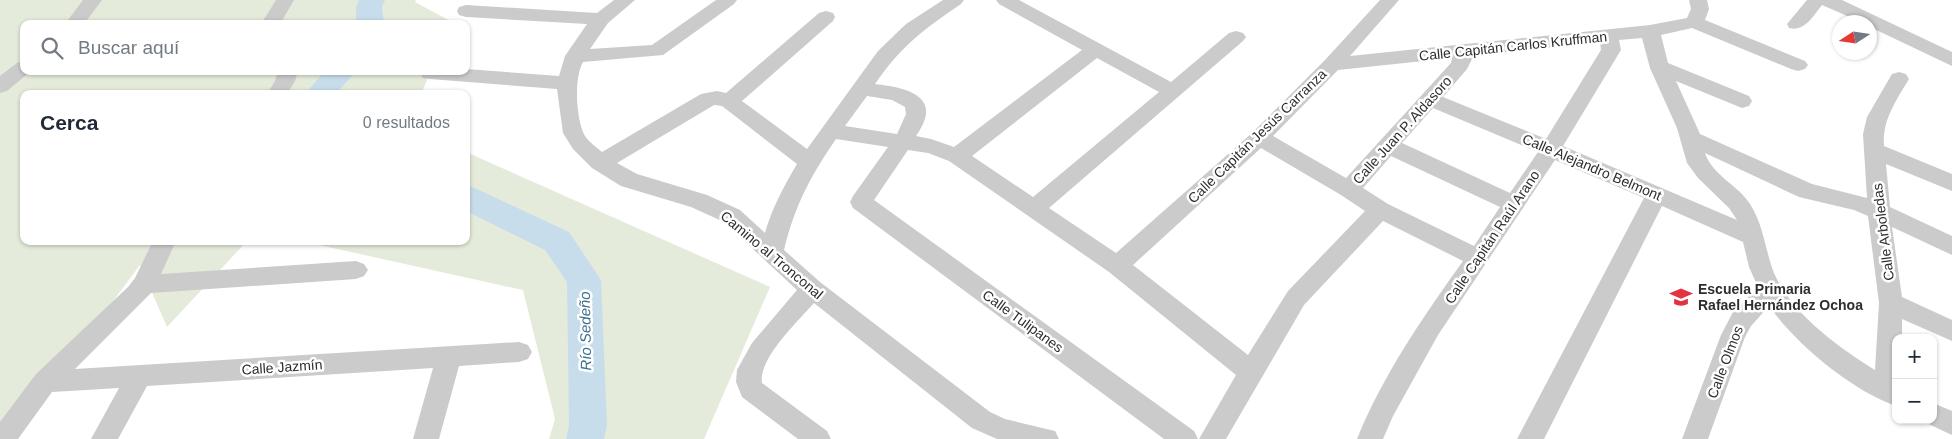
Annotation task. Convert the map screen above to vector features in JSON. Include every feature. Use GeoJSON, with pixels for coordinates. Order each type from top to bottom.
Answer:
{"type":"FeatureCollection","features":[{"type":"Feature","properties":{"kind":"street"},"geometry":{"type":"LineString","coordinates":[[77,20],[93,0]]}},
{"type":"Feature","properties":{"kind":"street"},"geometry":{"type":"LineString","coordinates":[[272,20],[285,0]]}},
{"type":"Feature","properties":{"kind":"street","name":"Camino al Tronconal"},"geometry":{"type":"LineString","coordinates":[[626,0],[601,20],[584,40],[575,56],[567,83],[570,119],[573,132],[580,144],[600,163],[636,183],[718,208],[732,216],[812,289],[981,420],[1005,431],[1046,439]]}},
{"type":"Feature","properties":{"kind":"street"},"geometry":{"type":"LineString","coordinates":[[575,56],[656,51],[728,0]]}},
{"type":"Feature","properties":{"kind":"street"},"geometry":{"type":"LineString","coordinates":[[772,251],[789,199],[809,162],[884,55],[900,40],[955,0]]}},
{"type":"Feature","properties":{"kind":"street"},"geometry":{"type":"LineString","coordinates":[[1005,0],[1173,91]]}},
{"type":"Feature","properties":{"kind":"street","name":"Calle Capitán Jesús Carranza"},"geometry":{"type":"LineString","coordinates":[[1117,266],[1259,138],[1332,64],[1390,0]]}},
{"type":"Feature","properties":{"kind":"street"},"geometry":{"type":"LineString","coordinates":[[1698,0],[1700,6],[1699,14],[1694,22],[1798,65]]}},
{"type":"Feature","properties":{"kind":"street"},"geometry":{"type":"LineString","coordinates":[[1796,24],[1817,0]]}},
{"type":"Feature","properties":{"kind":"street"},"geometry":{"type":"LineString","coordinates":[[1826,0],[1859,6],[1952,60]]}},
{"type":"Feature","properties":{"kind":"street"},"geometry":{"type":"LineString","coordinates":[[466,11],[601,20]]}},
{"type":"Feature","properties":{"kind":"street"},"geometry":{"type":"LineString","coordinates":[[723,99],[826,17]]}},
{"type":"Feature","properties":{"kind":"street","name":"Calle Capitán Carlos Kruffman"},"geometry":{"type":"LineString","coordinates":[[1332,64],[1607,36],[1650,31],[1694,22]]}},
{"type":"Feature","properties":{"kind":"street"},"geometry":{"type":"LineString","coordinates":[[1650,31],[1660,67],[1691,138],[1695,156],[1700,166],[1739,206],[1746,216],[1763,273],[1770,289],[1808,334],[1827,351],[1853,370],[1892,393]]}},
{"type":"Feature","properties":{"kind":"street","name":"Calle Capitán Raúl Arano"},"geometry":{"type":"LineString","coordinates":[[1370,439],[1381,412],[1428,328],[1478,258],[1551,149],[1611,50],[1611,44],[1607,36]]}},
{"type":"Feature","properties":{"kind":"street"},"geometry":{"type":"LineString","coordinates":[[1034,209],[1236,37]]}},
{"type":"Feature","properties":{"kind":"street"},"geometry":{"type":"LineString","coordinates":[[957,156],[1096,49]]}},
{"type":"Feature","properties":{"kind":"street","name":"Calle Juan P. Aldasoro"},"geometry":{"type":"LineString","coordinates":[[1460,52],[1462,59],[1460,65],[1349,189],[1380,210],[1478,258]]}},
{"type":"Feature","properties":{"kind":"street"},"geometry":{"type":"LineString","coordinates":[[1660,67],[1742,101]]}},
{"type":"Feature","properties":{"kind":"street"},"geometry":{"type":"LineString","coordinates":[[0,86],[20,70]]}},
{"type":"Feature","properties":{"kind":"street"},"geometry":{"type":"LineString","coordinates":[[279,90],[287,75]]}},
{"type":"Feature","properties":{"kind":"street"},"geometry":{"type":"LineString","coordinates":[[457,75],[567,83]]}},
{"type":"Feature","properties":{"kind":"street","name":"Calle Arboledas"},"geometry":{"type":"LineString","coordinates":[[1892,393],[1891,302],[1879,211],[1874,134],[1877,118],[1899,79]]}},
{"type":"Feature","properties":{"kind":"street"},"geometry":{"type":"LineString","coordinates":[[861,88],[901,96],[909,100],[914,106],[916,113],[914,122],[901,142]]}},
{"type":"Feature","properties":{"kind":"street"},"geometry":{"type":"LineString","coordinates":[[600,163],[708,99],[723,99],[809,162]]}},
{"type":"Feature","properties":{"kind":"street","name":"Calle Alejandro Belmont"},"geometry":{"type":"LineString","coordinates":[[1430,99],[1657,194],[1753,237]]}},
{"type":"Feature","properties":{"kind":"street"},"geometry":{"type":"LineString","coordinates":[[831,131],[931,146],[957,156],[1117,266],[1252,372]]}},
{"type":"Feature","properties":{"kind":"street"},"geometry":{"type":"LineString","coordinates":[[1259,138],[1349,189]]}},
{"type":"Feature","properties":{"kind":"street"},"geometry":{"type":"LineString","coordinates":[[1691,138],[1807,191],[1858,203],[1952,246]]}},
{"type":"Feature","properties":{"kind":"street","name":"Calle Tulipanes"},"geometry":{"type":"LineString","coordinates":[[901,142],[861,202],[1185,439]]}},
{"type":"Feature","properties":{"kind":"street"},"geometry":{"type":"LineString","coordinates":[[1389,146],[1514,204]]}},
{"type":"Feature","properties":{"kind":"street"},"geometry":{"type":"LineString","coordinates":[[1874,150],[1952,183]]}},
{"type":"Feature","properties":{"kind":"street"},"geometry":{"type":"LineString","coordinates":[[1530,439],[1657,194]]}},
{"type":"Feature","properties":{"kind":"street"},"geometry":{"type":"LineString","coordinates":[[1212,439],[1296,298],[1380,210]]}},
{"type":"Feature","properties":{"kind":"street"},"geometry":{"type":"LineString","coordinates":[[3,439],[45,382],[125,306],[144,284],[163,245]]}},
{"type":"Feature","properties":{"kind":"street"},"geometry":{"type":"LineString","coordinates":[[144,284],[356,270]]}},
{"type":"Feature","properties":{"kind":"street"},"geometry":{"type":"LineString","coordinates":[[812,289],[757,355],[749,372],[748,381],[751,390],[818,439]]}},
{"type":"Feature","properties":{"kind":"street","name":"Calle Olmos"},"geometry":{"type":"LineString","coordinates":[[1695,439],[1733,335],[1742,319],[1770,289]]}},
{"type":"Feature","properties":{"kind":"street"},"geometry":{"type":"LineString","coordinates":[[1891,302],[1952,331]]}},
{"type":"Feature","properties":{"kind":"street","name":"Calle Jazmín"},"geometry":{"type":"LineString","coordinates":[[45,382],[519,352]]}},
{"type":"Feature","properties":{"kind":"street"},"geometry":{"type":"LineString","coordinates":[[426,439],[449,357]]}},
{"type":"Feature","properties":{"kind":"street"},"geometry":{"type":"LineString","coordinates":[[104,439],[139,376]]}},
{"type":"Feature","properties":{"kind":"street"},"geometry":{"type":"LineString","coordinates":[[1937,416],[1952,424]]}},
{"type":"Feature","properties":{"kind":"green space"},"geometry":{"type":"Polygon","coordinates":[[[0,0],[416,0],[415,2],[448,20],[20,20],[20,75],[429,75],[423,90],[20,90],[20,245],[243,245],[167,327],[140,265],[10,439],[0,439],[0,0]]]}},
{"type":"Feature","properties":{"kind":"green space"},"geometry":{"type":"Polygon","coordinates":[[[470,154],[770,287],[704,439],[549,439],[555,419],[523,290],[319,245],[470,245],[470,154]]]}},
{"type":"Feature","properties":{"kind":"waterway","name":"Río Sedeño"},"geometry":{"type":"LineString","coordinates":[[370,20],[369,7],[372,0]]}},
{"type":"Feature","properties":{"kind":"waterway","name":"Río Sedeño"},"geometry":{"type":"LineString","coordinates":[[323,90],[338,75]]}},
{"type":"Feature","properties":{"kind":"waterway","name":"Río Sedeño"},"geometry":{"type":"LineString","coordinates":[[470,199],[557,241],[584,280],[588,425],[585,439]]}},
{"type":"Feature","properties":{"kind":"place","name":"Escuela Primaria Rafael Hernández Ochoa"},"geometry":{"type":"Point","coordinates":[1681,297]}}]}
